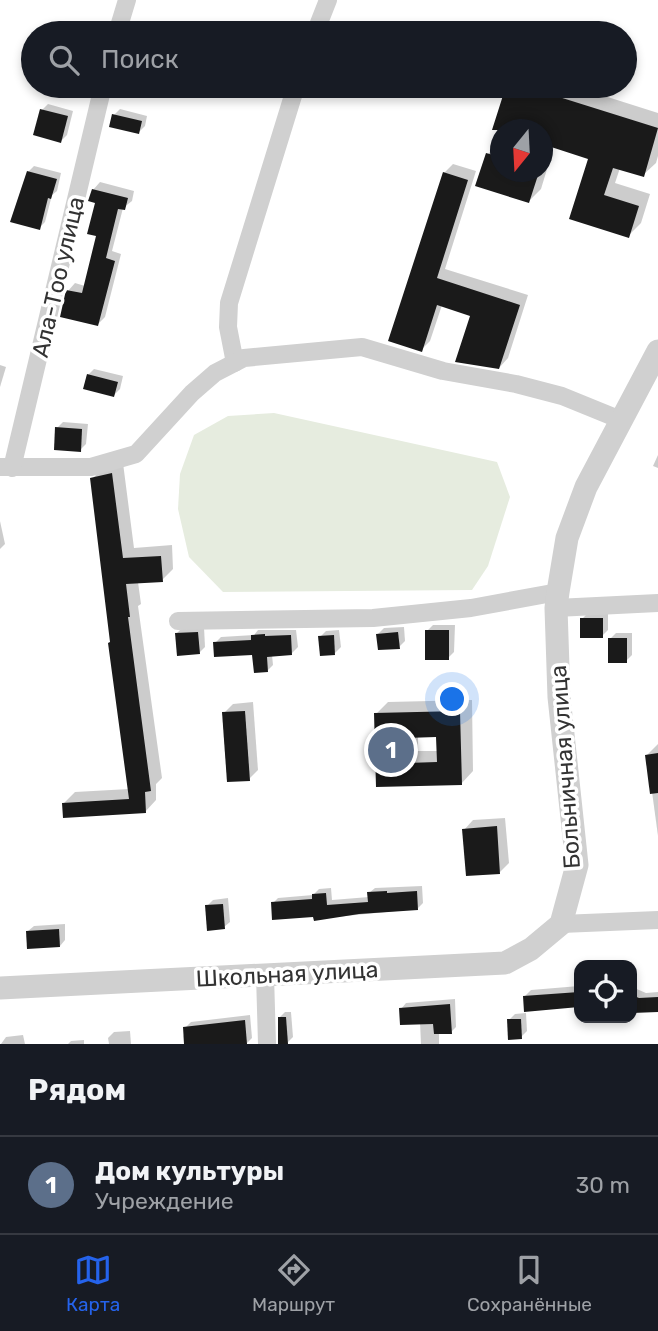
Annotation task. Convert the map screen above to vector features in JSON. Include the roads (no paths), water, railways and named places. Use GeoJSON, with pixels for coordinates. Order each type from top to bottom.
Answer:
{"type":"FeatureCollection","features":[{"type":"Feature","properties":{"kind":"street"},"geometry":{"type":"LineString","coordinates":[[121,21],[127,0]]}},
{"type":"Feature","properties":{"kind":"street"},"geometry":{"type":"LineString","coordinates":[[320,21],[328,0]]}},
{"type":"Feature","properties":{"kind":"street","name":"Ала-Тоо улица"},"geometry":{"type":"LineString","coordinates":[[6,468],[100,98]]}},
{"type":"Feature","properties":{"kind":"street"},"geometry":{"type":"LineString","coordinates":[[235,363],[228,327],[229,303],[292,98]]}},
{"type":"Feature","properties":{"kind":"street"},"geometry":{"type":"LineString","coordinates":[[6,468],[91,467],[136,454],[192,393],[215,373],[244,358],[362,347],[443,371],[516,384],[562,396],[621,420]]}},
{"type":"Feature","properties":{"kind":"street","name":"Больничная улица"},"geometry":{"type":"LineString","coordinates":[[561,924],[577,865],[559,698],[557,600],[567,538],[586,487],[658,351]]}},
{"type":"Feature","properties":{"kind":"street"},"geometry":{"type":"LineString","coordinates":[[178,621],[373,618],[557,600],[658,603]]}},
{"type":"Feature","properties":{"kind":"street"},"geometry":{"type":"LineString","coordinates":[[561,924],[658,920]]}},
{"type":"Feature","properties":{"kind":"street","name":"Школьная улица"},"geometry":{"type":"LineString","coordinates":[[0,988],[505,963],[531,949],[561,924]]}},
{"type":"Feature","properties":{"kind":"street"},"geometry":{"type":"LineString","coordinates":[[265,975],[267,1044]]}},
{"type":"Feature","properties":{"kind":"place","name":"Дом культуры"},"geometry":{"type":"Point","coordinates":[391,750]}}]}
